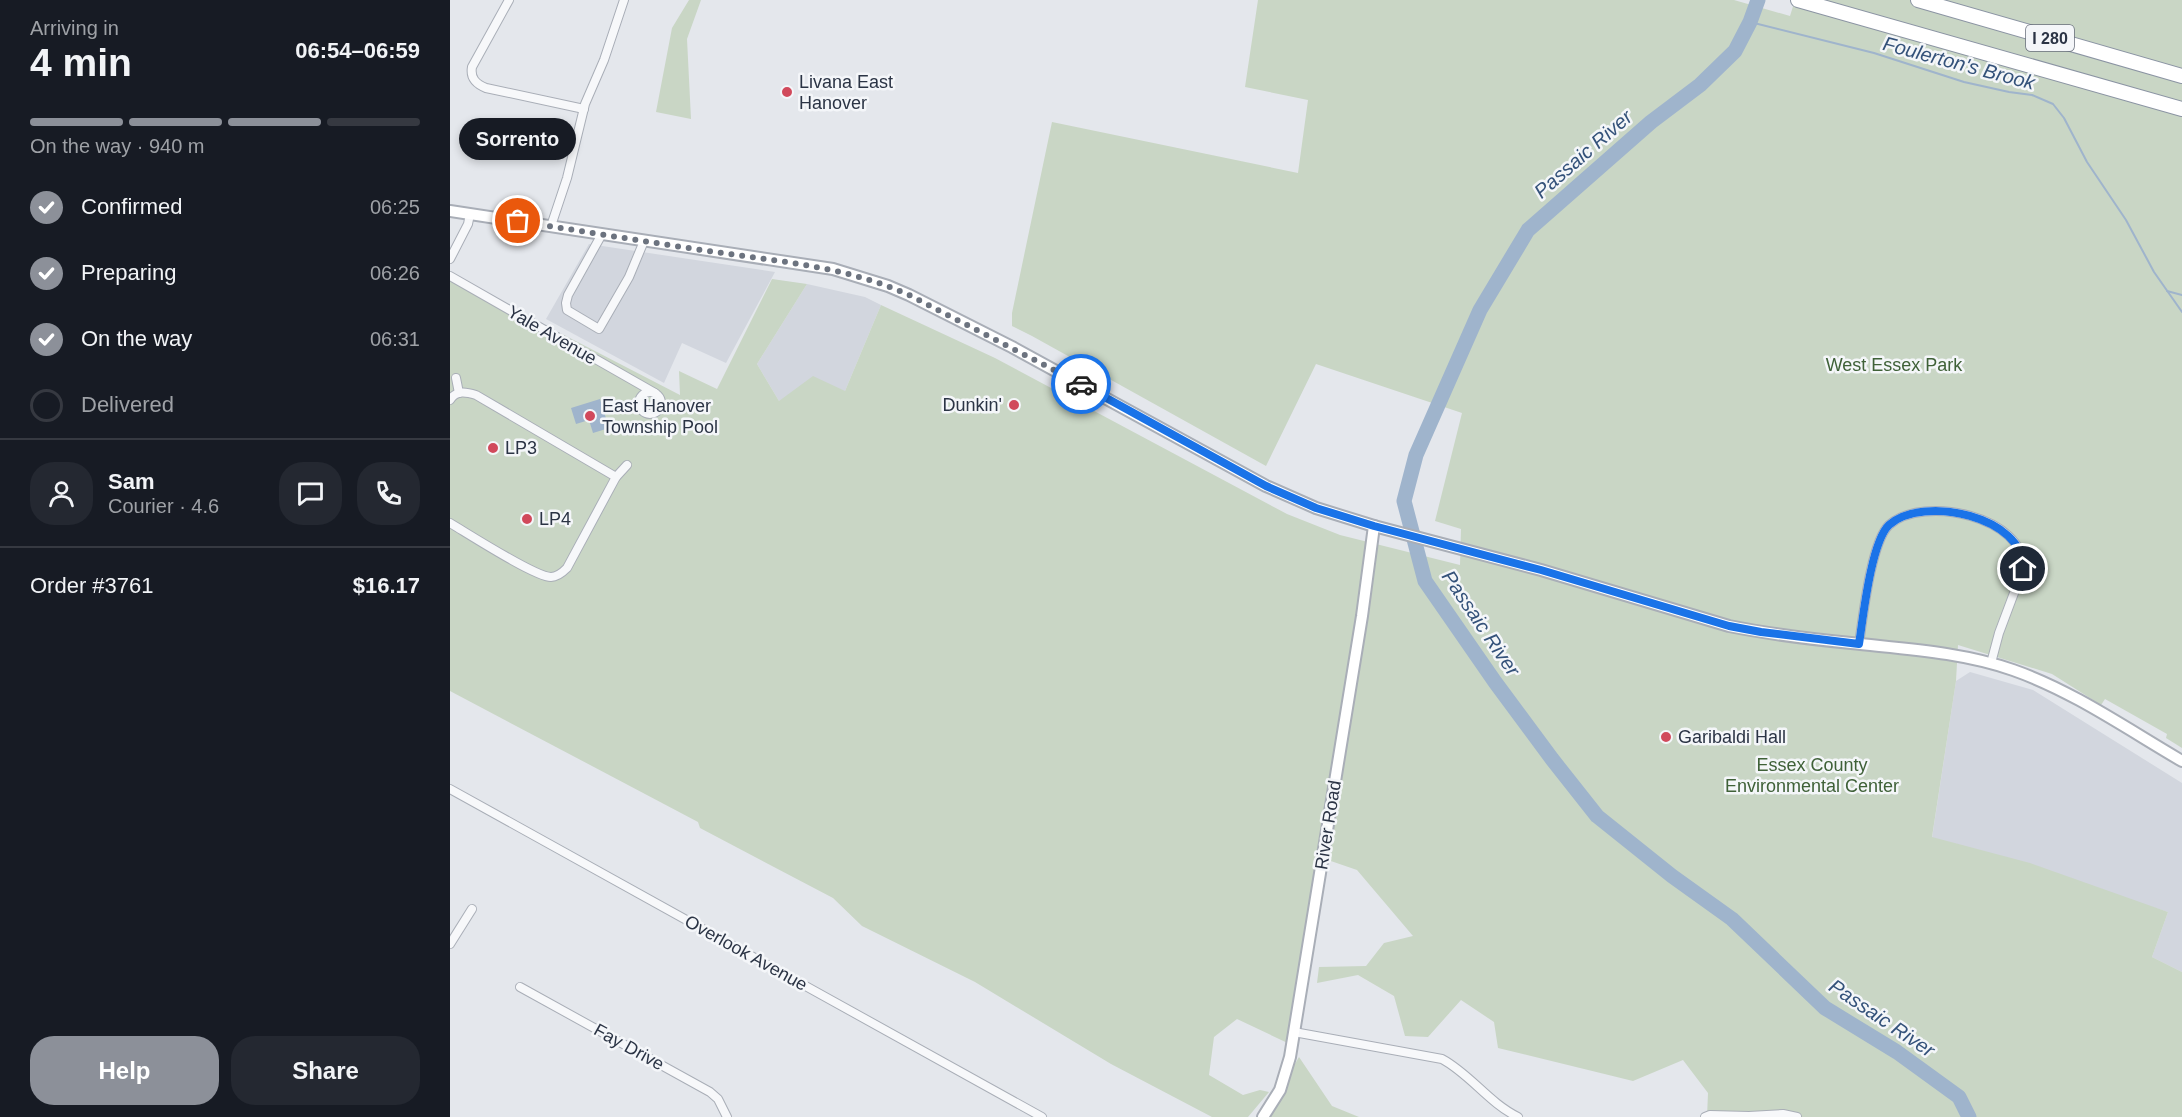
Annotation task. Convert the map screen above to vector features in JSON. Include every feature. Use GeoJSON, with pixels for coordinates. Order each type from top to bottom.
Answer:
{"type":"FeatureCollection","features":[{"type":"Feature","properties":{"kind":"highway","name":"I 280"},"geometry":{"type":"LineString","coordinates":[[1798,0],[2182,109]]}},
{"type":"Feature","properties":{"kind":"highway","name":"I 280"},"geometry":{"type":"LineString","coordinates":[[1918,0],[2182,76]]}},
{"type":"Feature","properties":{"kind":"main road"},"geometry":{"type":"LineString","coordinates":[[450,211],[833,269],[888,285],[1012,346],[1266,486],[1316,508],[1541,570],[1729,626],[1761,632],[1924,651],[1991,663],[2061,690],[2182,761]]}},
{"type":"Feature","properties":{"kind":"main road","name":"River Road"},"geometry":{"type":"LineString","coordinates":[[1263,1117],[1280,1090],[1294,1032],[1349,695],[1369,524]]}},
{"type":"Feature","properties":{"kind":"street"},"geometry":{"type":"LineString","coordinates":[[508,0],[472,67],[473,77],[486,88],[584,109]]}},
{"type":"Feature","properties":{"kind":"street"},"geometry":{"type":"LineString","coordinates":[[551,226],[567,178],[584,109],[604,60],[624,0]]}},
{"type":"Feature","properties":{"kind":"street"},"geometry":{"type":"LineString","coordinates":[[450,259],[468,224],[470,214]]}},
{"type":"Feature","properties":{"kind":"street"},"geometry":{"type":"LineString","coordinates":[[602,234],[568,295],[566,303],[567,310],[599,329],[628,277],[644,241]]}},
{"type":"Feature","properties":{"kind":"street","name":"Yale Avenue"},"geometry":{"type":"LineString","coordinates":[[450,276],[655,393]]}},
{"type":"Feature","properties":{"kind":"street"},"geometry":{"type":"LineString","coordinates":[[456,378],[459,393]]}},
{"type":"Feature","properties":{"kind":"street"},"geometry":{"type":"LineString","coordinates":[[450,400],[459,393],[476,394],[616,477]]}},
{"type":"Feature","properties":{"kind":"street"},"geometry":{"type":"LineString","coordinates":[[450,523],[527,568],[552,577],[561,574],[567,568],[616,477],[627,465]]}},
{"type":"Feature","properties":{"kind":"street"},"geometry":{"type":"LineString","coordinates":[[1859,644],[1874,559],[1883,532],[1898,519],[1914,513],[1954,511],[1996,526],[2013,541],[2021,552],[2023,560],[2023,569],[1999,633],[1991,663]]}},
{"type":"Feature","properties":{"kind":"street","name":"Overlook Avenue"},"geometry":{"type":"LineString","coordinates":[[450,789],[1042,1117]]}},
{"type":"Feature","properties":{"kind":"street"},"geometry":{"type":"LineString","coordinates":[[450,944],[472,909]]}},
{"type":"Feature","properties":{"kind":"street","name":"Fay Drive"},"geometry":{"type":"LineString","coordinates":[[520,987],[710,1092],[724,1108],[727,1117]]}},
{"type":"Feature","properties":{"kind":"street"},"geometry":{"type":"LineString","coordinates":[[1294,1032],[1442,1059],[1460,1070],[1500,1106],[1518,1117]]}},
{"type":"Feature","properties":{"kind":"street"},"geometry":{"type":"LineString","coordinates":[[1705,1117],[1710,1114],[1749,1116],[1783,1114],[1797,1117]]}},
{"type":"Feature","properties":{"kind":"shaded area"},"geometry":{"type":"Polygon","coordinates":[[[589,244],[775,272],[726,363],[682,343],[664,383],[546,319],[589,244]]]}},
{"type":"Feature","properties":{"kind":"shaded area"},"geometry":{"type":"Polygon","coordinates":[[[807,284],[865,297],[881,305],[845,391],[779,401],[757,364],[807,284]]]}},
{"type":"Feature","properties":{"kind":"shaded area"},"geometry":{"type":"Polygon","coordinates":[[[1970,672],[2033,690],[2182,783],[2182,972],[2152,957],[2168,912],[1932,838],[1956,681],[1970,672]]]}},
{"type":"Feature","properties":{"kind":"green space"},"geometry":{"type":"Polygon","coordinates":[[[689,0],[701,0],[687,39],[691,119],[656,112],[672,28],[689,0]]]}},
{"type":"Feature","properties":{"kind":"green space"},"geometry":{"type":"Polygon","coordinates":[[[1258,0],[1734,0],[1790,16],[1795,0],[2182,0],[2182,748],[2166,738],[2167,734],[2105,699],[2101,705],[2052,674],[1958,645],[1956,681],[1932,837],[2030,863],[2168,912],[2152,957],[2182,972],[2182,1117],[1707,1117],[1708,1093],[1683,1060],[1633,1081],[1498,1048],[1494,1022],[1461,1000],[1428,1037],[1405,1036],[1394,996],[1358,975],[1317,983],[1319,967],[1366,966],[1384,943],[1413,936],[1357,870],[1325,859],[1294,1046],[1237,1019],[1214,1037],[1209,1075],[1243,1095],[1260,1090],[1269,1092],[1248,1117],[1212,1117],[1111,1064],[975,982],[862,926],[833,898],[700,828],[698,822],[450,691],[450,276],[680,395],[679,371],[717,389],[772,279],[807,284],[757,364],[779,401],[813,376],[845,391],[881,305],[995,358],[1287,514],[1340,535],[1460,565],[1461,529],[1435,521],[1462,413],[1316,364],[1266,466],[1012,326],[1012,313],[1052,122],[1298,173],[1308,100],[1245,87],[1258,0]]]}},
{"type":"Feature","properties":{"kind":"green space"},"geometry":{"type":"Polygon","coordinates":[[[1299,1057],[1332,1106],[1359,1117],[1263,1117],[1299,1057]]]}},
{"type":"Feature","properties":{"kind":"water"},"geometry":{"type":"Polygon","coordinates":[[[600,399],[609,428],[593,433],[589,420],[576,424],[571,408],[600,399]]]}},
{"type":"Feature","properties":{"kind":"waterway","name":"Passaic River"},"geometry":{"type":"LineString","coordinates":[[1758,0],[1735,51],[1700,85],[1651,122],[1528,230],[1480,310],[1416,455],[1404,501],[1425,581],[1495,682],[1597,816],[1672,876],[1732,919],[1825,1008],[1897,1052],[1959,1097],[1969,1117]]}},
{"type":"Feature","properties":{"kind":"waterway","name":"Foulerton's Brook"},"geometry":{"type":"LineString","coordinates":[[1750,22],[1874,53],[1964,82],[2032,95],[2053,104],[2064,118],[2087,162],[2126,220],[2154,272],[2182,312]]}},
{"type":"Feature","properties":{"kind":"waterway"},"geometry":{"type":"LineString","coordinates":[[2167,291],[2182,295]]}},
{"type":"Feature","properties":{"kind":"way so far"},"geometry":{"type":"LineString","coordinates":[[518,221],[797,263],[849,273],[888,285],[909,295],[1012,346],[1081,384]]}},
{"type":"Feature","properties":{"kind":"place","name":"Livana East Hanover"},"geometry":{"type":"Point","coordinates":[787,92]}},
{"type":"Feature","properties":{"kind":"place","name":"Sorrento"},"geometry":{"type":"Point","coordinates":[518,221]}},
{"type":"Feature","properties":{"kind":"place","name":"Dunkin'"},"geometry":{"type":"Point","coordinates":[1014,405]}},
{"type":"Feature","properties":{"kind":"place","name":"East Hanover Township Pool"},"geometry":{"type":"Point","coordinates":[590,416]}},
{"type":"Feature","properties":{"kind":"place","name":"LP3"},"geometry":{"type":"Point","coordinates":[493,448]}},
{"type":"Feature","properties":{"kind":"place","name":"LP4"},"geometry":{"type":"Point","coordinates":[527,519]}},
{"type":"Feature","properties":{"kind":"place","name":"Garibaldi Hall"},"geometry":{"type":"Point","coordinates":[1666,737]}},
{"type":"Feature","properties":{"kind":"route"},"geometry":{"type":"LineString","coordinates":[[1081,384],[1266,486],[1316,508],[1374,526],[1541,570],[1729,626],[1859,644],[1874,559],[1883,532],[1898,519],[1914,513],[1954,511],[1996,526],[2013,541],[2021,552],[2023,569]]}},
{"type":"Feature","properties":{"kind":"park label","name":"West Essex Park"},"geometry":{"type":"Point","coordinates":[1894,365]}},
{"type":"Feature","properties":{"kind":"park label","name":"Essex County Environmental Center"},"geometry":{"type":"Point","coordinates":[1812,775]}}]}
